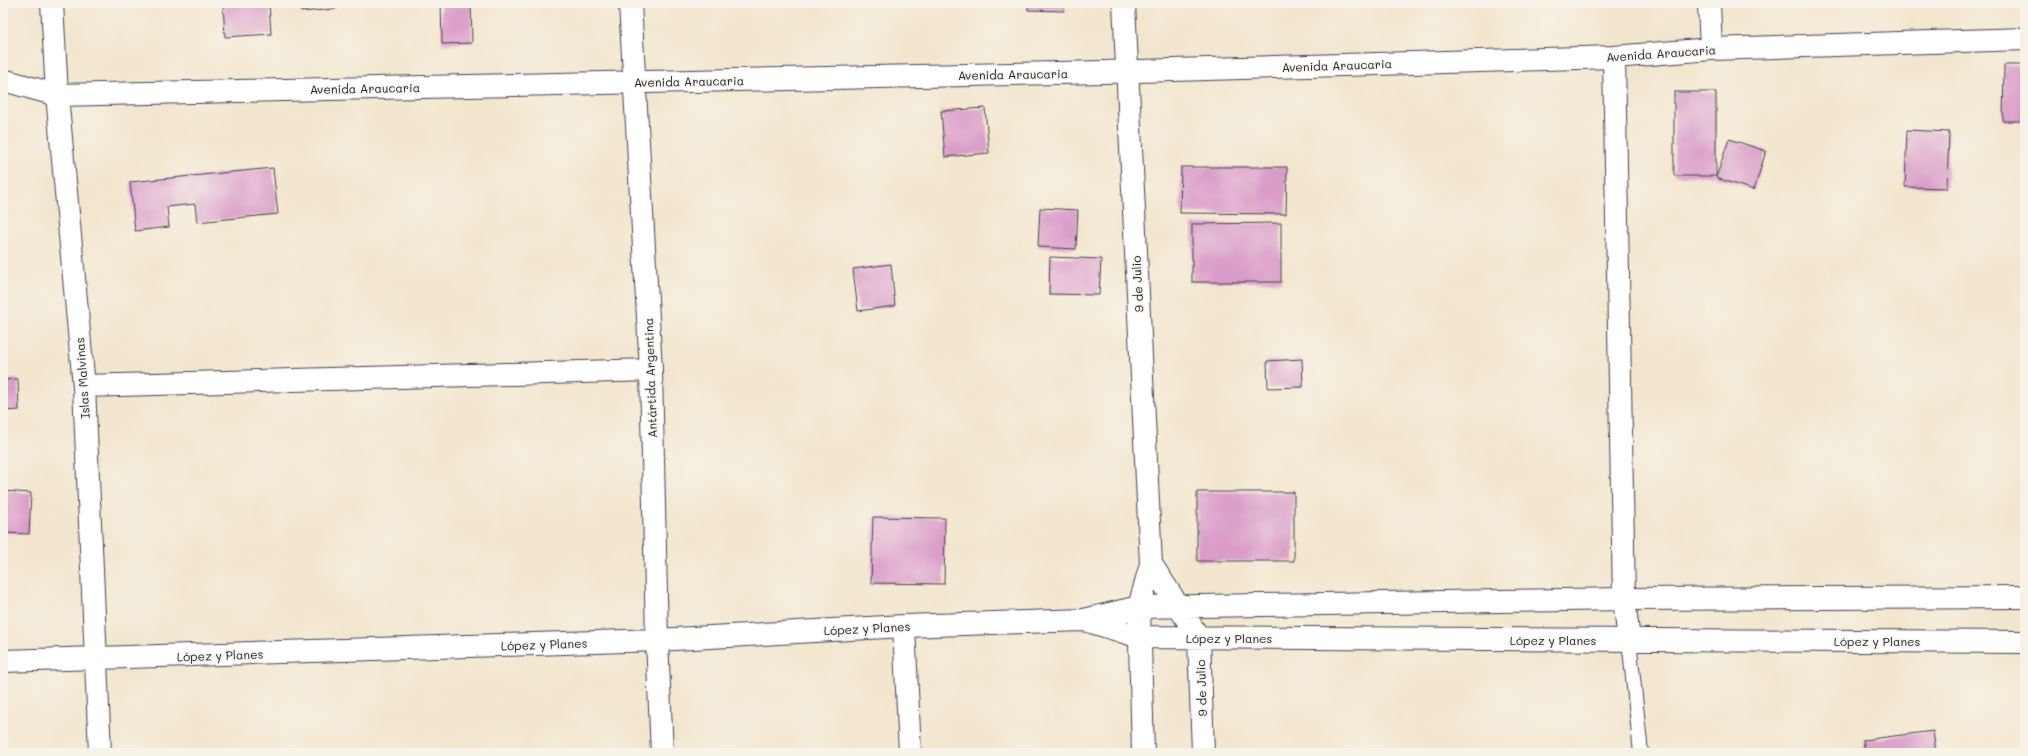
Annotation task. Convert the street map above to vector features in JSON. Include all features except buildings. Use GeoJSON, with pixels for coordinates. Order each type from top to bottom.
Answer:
{"type":"FeatureCollection","features":[{"type":"Feature","properties":{"kind":"street","name":"Islas Malvinas"},"geometry":{"type":"LineString","coordinates":[[52,3],[57,95],[84,386],[100,753]]}},
{"type":"Feature","properties":{"kind":"street","name":"Antártida Argentina"},"geometry":{"type":"LineString","coordinates":[[630,3],[651,370],[657,640],[662,753]]}},
{"type":"Feature","properties":{"kind":"street","name":"9 de Julio"},"geometry":{"type":"LineString","coordinates":[[1124,3],[1126,72],[1151,564],[1139,607],[1143,753]]}},
{"type":"Feature","properties":{"kind":"street"},"geometry":{"type":"LineString","coordinates":[[1709,3],[1711,49]]}},
{"type":"Feature","properties":{"kind":"street","name":"Avenida Araucaria"},"geometry":{"type":"LineString","coordinates":[[3,80],[57,95],[1126,72],[1614,57],[1711,49],[2025,39]]}},
{"type":"Feature","properties":{"kind":"street"},"geometry":{"type":"LineString","coordinates":[[1614,57],[1624,600],[1629,640]]}},
{"type":"Feature","properties":{"kind":"street"},"geometry":{"type":"LineString","coordinates":[[84,386],[651,370]]}},
{"type":"Feature","properties":{"kind":"street"},"geometry":{"type":"LineString","coordinates":[[1151,564],[1199,638]]}},
{"type":"Feature","properties":{"kind":"street","name":"López y Planes"},"geometry":{"type":"LineString","coordinates":[[3,661],[657,640],[904,626],[1084,620],[1139,607],[1624,600],[2025,597]]}},
{"type":"Feature","properties":{"kind":"street","name":"López y Planes"},"geometry":{"type":"LineString","coordinates":[[1084,620],[1140,637],[2025,642]]}},
{"type":"Feature","properties":{"kind":"street"},"geometry":{"type":"LineString","coordinates":[[904,626],[910,753]]}},
{"type":"Feature","properties":{"kind":"street","name":"9 de Julio"},"geometry":{"type":"LineString","coordinates":[[1199,638],[1203,753]]}},
{"type":"Feature","properties":{"kind":"lane"},"geometry":{"type":"LineString","coordinates":[[1629,640],[1641,753]]}}]}
